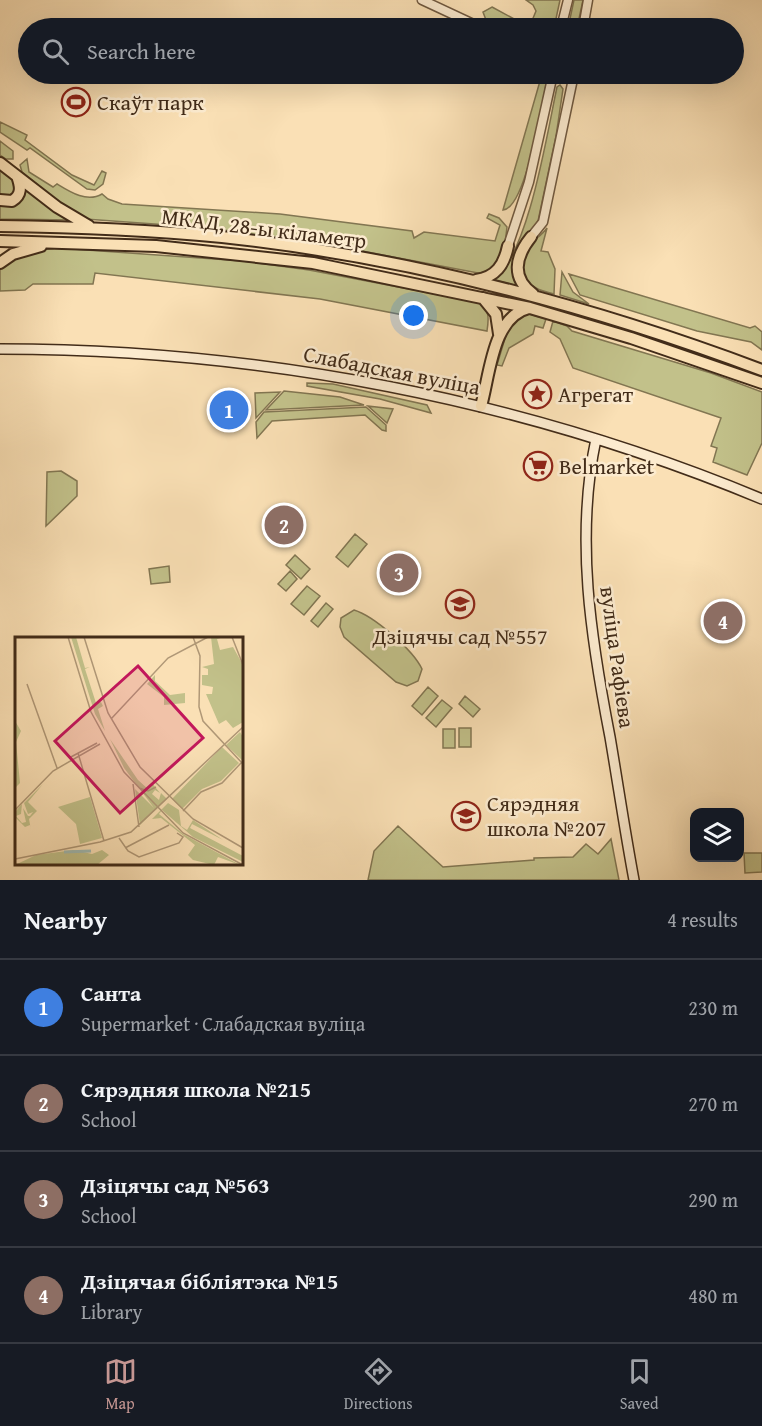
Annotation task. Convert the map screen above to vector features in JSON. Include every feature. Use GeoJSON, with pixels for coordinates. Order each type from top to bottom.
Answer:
{"type":"FeatureCollection","features":[{"type":"Feature","properties":{"kind":"highway"},"geometry":{"type":"LineString","coordinates":[[0,163],[77,220],[100,229]]}},
{"type":"Feature","properties":{"kind":"highway"},"geometry":{"type":"LineString","coordinates":[[0,200],[12,201],[19,195],[17,176]]}},
{"type":"Feature","properties":{"kind":"highway","name":"МКАД, 28-ы кіламетр"},"geometry":{"type":"LineString","coordinates":[[0,226],[100,229],[222,237],[353,257],[469,280],[520,293],[638,327],[762,370]]}},
{"type":"Feature","properties":{"kind":"highway"},"geometry":{"type":"LineString","coordinates":[[531,237],[520,254],[517,270],[521,283],[538,298]]}},
{"type":"Feature","properties":{"kind":"highway","name":"МКАД, 28-ы кіламетр"},"geometry":{"type":"LineString","coordinates":[[0,241],[156,246],[313,263],[530,308],[631,338],[762,383]]}},
{"type":"Feature","properties":{"kind":"highway"},"geometry":{"type":"LineString","coordinates":[[0,263],[27,249],[59,242]]}},
{"type":"Feature","properties":{"kind":"highway"},"geometry":{"type":"LineString","coordinates":[[469,280],[485,278],[497,271],[505,261],[508,246]]}},
{"type":"Feature","properties":{"kind":"highway"},"geometry":{"type":"LineString","coordinates":[[480,296],[496,314],[499,336]]}},
{"type":"Feature","properties":{"kind":"highway"},"geometry":{"type":"LineString","coordinates":[[481,406],[499,336],[510,317],[530,308]]}},
{"type":"Feature","properties":{"kind":"main road","name":"Слабадская вуліца"},"geometry":{"type":"LineString","coordinates":[[0,349],[136,354],[268,367],[407,390],[481,406],[596,439],[672,463],[762,499]]}},
{"type":"Feature","properties":{"kind":"main road","name":"вуліца Рафіева"},"geometry":{"type":"LineString","coordinates":[[596,439],[587,504],[590,612],[598,680],[634,880]]}},
{"type":"Feature","properties":{"kind":"street"},"geometry":{"type":"LineString","coordinates":[[422,0],[461,18]]}},
{"type":"Feature","properties":{"kind":"street"},"geometry":{"type":"LineString","coordinates":[[564,18],[568,0]]}},
{"type":"Feature","properties":{"kind":"street"},"geometry":{"type":"LineString","coordinates":[[585,18],[588,0]]}},
{"type":"Feature","properties":{"kind":"street"},"geometry":{"type":"LineString","coordinates":[[508,246],[529,182],[551,84]]}},
{"type":"Feature","properties":{"kind":"street"},"geometry":{"type":"LineString","coordinates":[[531,237],[543,222],[571,84]]}},
{"type":"Feature","properties":{"kind":"shaded area"},"geometry":{"type":"Polygon","coordinates":[[[526,0],[560,0],[556,18],[533,18],[536,11],[533,5],[526,0]]]}},
{"type":"Feature","properties":{"kind":"shaded area"},"geometry":{"type":"Polygon","coordinates":[[[574,0],[583,0],[579,18],[570,18],[574,0]]]}},
{"type":"Feature","properties":{"kind":"shaded area"},"geometry":{"type":"Polygon","coordinates":[[[492,7],[512,18],[485,18],[483,12],[492,7]]]}},
{"type":"Feature","properties":{"kind":"shaded area"},"geometry":{"type":"Polygon","coordinates":[[[539,84],[546,84],[526,174],[511,205],[503,210],[539,84]]]}},
{"type":"Feature","properties":{"kind":"shaded area"},"geometry":{"type":"Polygon","coordinates":[[[560,85],[563,89],[556,136],[538,221],[513,263],[518,286],[494,280],[506,266],[527,219],[557,87],[560,85]]]}},
{"type":"Feature","properties":{"kind":"shaded area"},"geometry":{"type":"Polygon","coordinates":[[[0,122],[27,135],[25,140],[72,175],[94,185],[102,171],[106,173],[103,184],[95,190],[87,189],[30,148],[27,150],[0,132],[0,122]]]}},
{"type":"Feature","properties":{"kind":"shaded area"},"geometry":{"type":"Polygon","coordinates":[[[0,141],[13,151],[13,159],[6,159],[0,155],[0,141]]]}},
{"type":"Feature","properties":{"kind":"shaded area"},"geometry":{"type":"Polygon","coordinates":[[[27,159],[29,172],[53,187],[57,184],[85,197],[102,194],[122,204],[280,214],[412,231],[414,238],[424,232],[495,241],[500,225],[487,218],[489,214],[499,218],[507,227],[505,242],[497,263],[492,268],[478,273],[346,248],[210,228],[85,219],[61,204],[22,172],[20,165],[27,159]]]}},
{"type":"Feature","properties":{"kind":"shaded area"},"geometry":{"type":"Polygon","coordinates":[[[0,168],[16,181],[15,197],[0,196],[0,168]]]}},
{"type":"Feature","properties":{"kind":"shaded area"},"geometry":{"type":"Polygon","coordinates":[[[25,186],[72,220],[0,219],[0,203],[25,186]]]}},
{"type":"Feature","properties":{"kind":"shaded area"},"geometry":{"type":"Polygon","coordinates":[[[547,228],[541,251],[548,252],[555,269],[554,294],[535,288],[524,278],[521,271],[524,255],[530,245],[547,228]]]}},
{"type":"Feature","properties":{"kind":"shaded area"},"geometry":{"type":"Polygon","coordinates":[[[58,248],[243,261],[309,270],[477,302],[488,314],[487,331],[320,299],[95,273],[93,284],[33,284],[25,290],[0,291],[0,267],[28,253],[58,248]]]}},
{"type":"Feature","properties":{"kind":"shaded area"},"geometry":{"type":"Polygon","coordinates":[[[562,272],[573,292],[589,304],[560,295],[562,272]]]}},
{"type":"Feature","properties":{"kind":"shaded area"},"geometry":{"type":"Polygon","coordinates":[[[569,274],[750,328],[755,326],[762,332],[762,350],[751,342],[697,331],[580,295],[569,274]]]}},
{"type":"Feature","properties":{"kind":"shaded area"},"geometry":{"type":"Polygon","coordinates":[[[526,313],[546,319],[543,328],[535,326],[533,334],[509,348],[502,366],[497,365],[509,325],[526,313]]]}},
{"type":"Feature","properties":{"kind":"shaded area"},"geometry":{"type":"Polygon","coordinates":[[[553,321],[567,326],[572,331],[711,373],[762,392],[762,443],[747,475],[713,462],[717,448],[711,446],[721,418],[573,368],[560,339],[550,332],[553,321]]]}},
{"type":"Feature","properties":{"kind":"shaded area"},"geometry":{"type":"Polygon","coordinates":[[[307,383],[333,384],[427,405],[431,413],[380,399],[307,386],[307,383]]]}},
{"type":"Feature","properties":{"kind":"shaded area"},"geometry":{"type":"Polygon","coordinates":[[[284,391],[340,397],[364,405],[266,410],[284,391]]]}},
{"type":"Feature","properties":{"kind":"shaded area"},"geometry":{"type":"Polygon","coordinates":[[[280,392],[256,418],[255,393],[280,392]]]}},
{"type":"Feature","properties":{"kind":"shaded area"},"geometry":{"type":"Polygon","coordinates":[[[368,406],[393,409],[387,423],[368,406]]]}},
{"type":"Feature","properties":{"kind":"shaded area"},"geometry":{"type":"Polygon","coordinates":[[[366,407],[386,425],[386,431],[365,415],[272,421],[257,438],[256,422],[264,412],[366,407]]]}},
{"type":"Feature","properties":{"kind":"shaded area"},"geometry":{"type":"Polygon","coordinates":[[[61,471],[77,481],[77,496],[46,526],[47,472],[61,471]]]}},
{"type":"Feature","properties":{"kind":"shaded area"},"geometry":{"type":"Polygon","coordinates":[[[355,534],[367,544],[348,567],[336,557],[355,534]]]}},
{"type":"Feature","properties":{"kind":"shaded area"},"geometry":{"type":"Polygon","coordinates":[[[295,555],[310,569],[301,579],[286,565],[295,555]]]}},
{"type":"Feature","properties":{"kind":"shaded area"},"geometry":{"type":"Polygon","coordinates":[[[169,566],[170,582],[151,584],[149,569],[169,566]]]}},
{"type":"Feature","properties":{"kind":"shaded area"},"geometry":{"type":"Polygon","coordinates":[[[290,571],[297,579],[286,591],[278,584],[290,571]]]}},
{"type":"Feature","properties":{"kind":"shaded area"},"geometry":{"type":"Polygon","coordinates":[[[307,586],[320,596],[304,615],[291,604],[307,586]]]}},
{"type":"Feature","properties":{"kind":"shaded area"},"geometry":{"type":"Polygon","coordinates":[[[326,603],[333,609],[318,627],[311,621],[326,603]]]}},
{"type":"Feature","properties":{"kind":"shaded area"},"geometry":{"type":"Polygon","coordinates":[[[354,610],[382,626],[402,644],[422,669],[418,681],[407,686],[396,682],[344,637],[340,627],[341,618],[354,610]]]}},
{"type":"Feature","properties":{"kind":"shaded area"},"geometry":{"type":"Polygon","coordinates":[[[428,687],[438,696],[422,715],[412,706],[428,687]]]}},
{"type":"Feature","properties":{"kind":"shaded area"},"geometry":{"type":"Polygon","coordinates":[[[465,696],[480,709],[473,717],[459,704],[465,696]]]}},
{"type":"Feature","properties":{"kind":"shaded area"},"geometry":{"type":"Polygon","coordinates":[[[442,700],[452,708],[436,727],[426,718],[442,700]]]}},
{"type":"Feature","properties":{"kind":"shaded area"},"geometry":{"type":"Polygon","coordinates":[[[459,728],[471,728],[471,747],[459,747],[459,728]]]}},
{"type":"Feature","properties":{"kind":"shaded area"},"geometry":{"type":"Polygon","coordinates":[[[443,729],[455,729],[455,748],[443,748],[443,729]]]}},
{"type":"Feature","properties":{"kind":"shaded area"},"geometry":{"type":"Polygon","coordinates":[[[398,826],[443,867],[534,860],[534,858],[573,857],[586,844],[598,854],[611,839],[619,880],[368,880],[374,851],[398,826]]]}},
{"type":"Feature","properties":{"kind":"shaded area"},"geometry":{"type":"Polygon","coordinates":[[[744,853],[762,853],[762,872],[745,873],[744,853]]]}},
{"type":"Feature","properties":{"kind":"place","name":"Скаўт парк"},"geometry":{"type":"Point","coordinates":[76,102]}},
{"type":"Feature","properties":{"kind":"place","name":"Агрегат"},"geometry":{"type":"Point","coordinates":[537,394]}},
{"type":"Feature","properties":{"kind":"place","name":"Санта"},"geometry":{"type":"Point","coordinates":[229,410]}},
{"type":"Feature","properties":{"kind":"place","name":"Belmarket"},"geometry":{"type":"Point","coordinates":[538,466]}},
{"type":"Feature","properties":{"kind":"place","name":"Сярэдняя школа №215"},"geometry":{"type":"Point","coordinates":[284,525]}},
{"type":"Feature","properties":{"kind":"place","name":"Дзіцячы сад №563"},"geometry":{"type":"Point","coordinates":[399,573]}},
{"type":"Feature","properties":{"kind":"place","name":"Дзіцячы сад №557"},"geometry":{"type":"Point","coordinates":[460,604]}},
{"type":"Feature","properties":{"kind":"place","name":"Дзіцячая бібліятэка №15"},"geometry":{"type":"Point","coordinates":[723,621]}},
{"type":"Feature","properties":{"kind":"place","name":"Сярэдняя школа №207"},"geometry":{"type":"Point","coordinates":[466,816]}}]}
